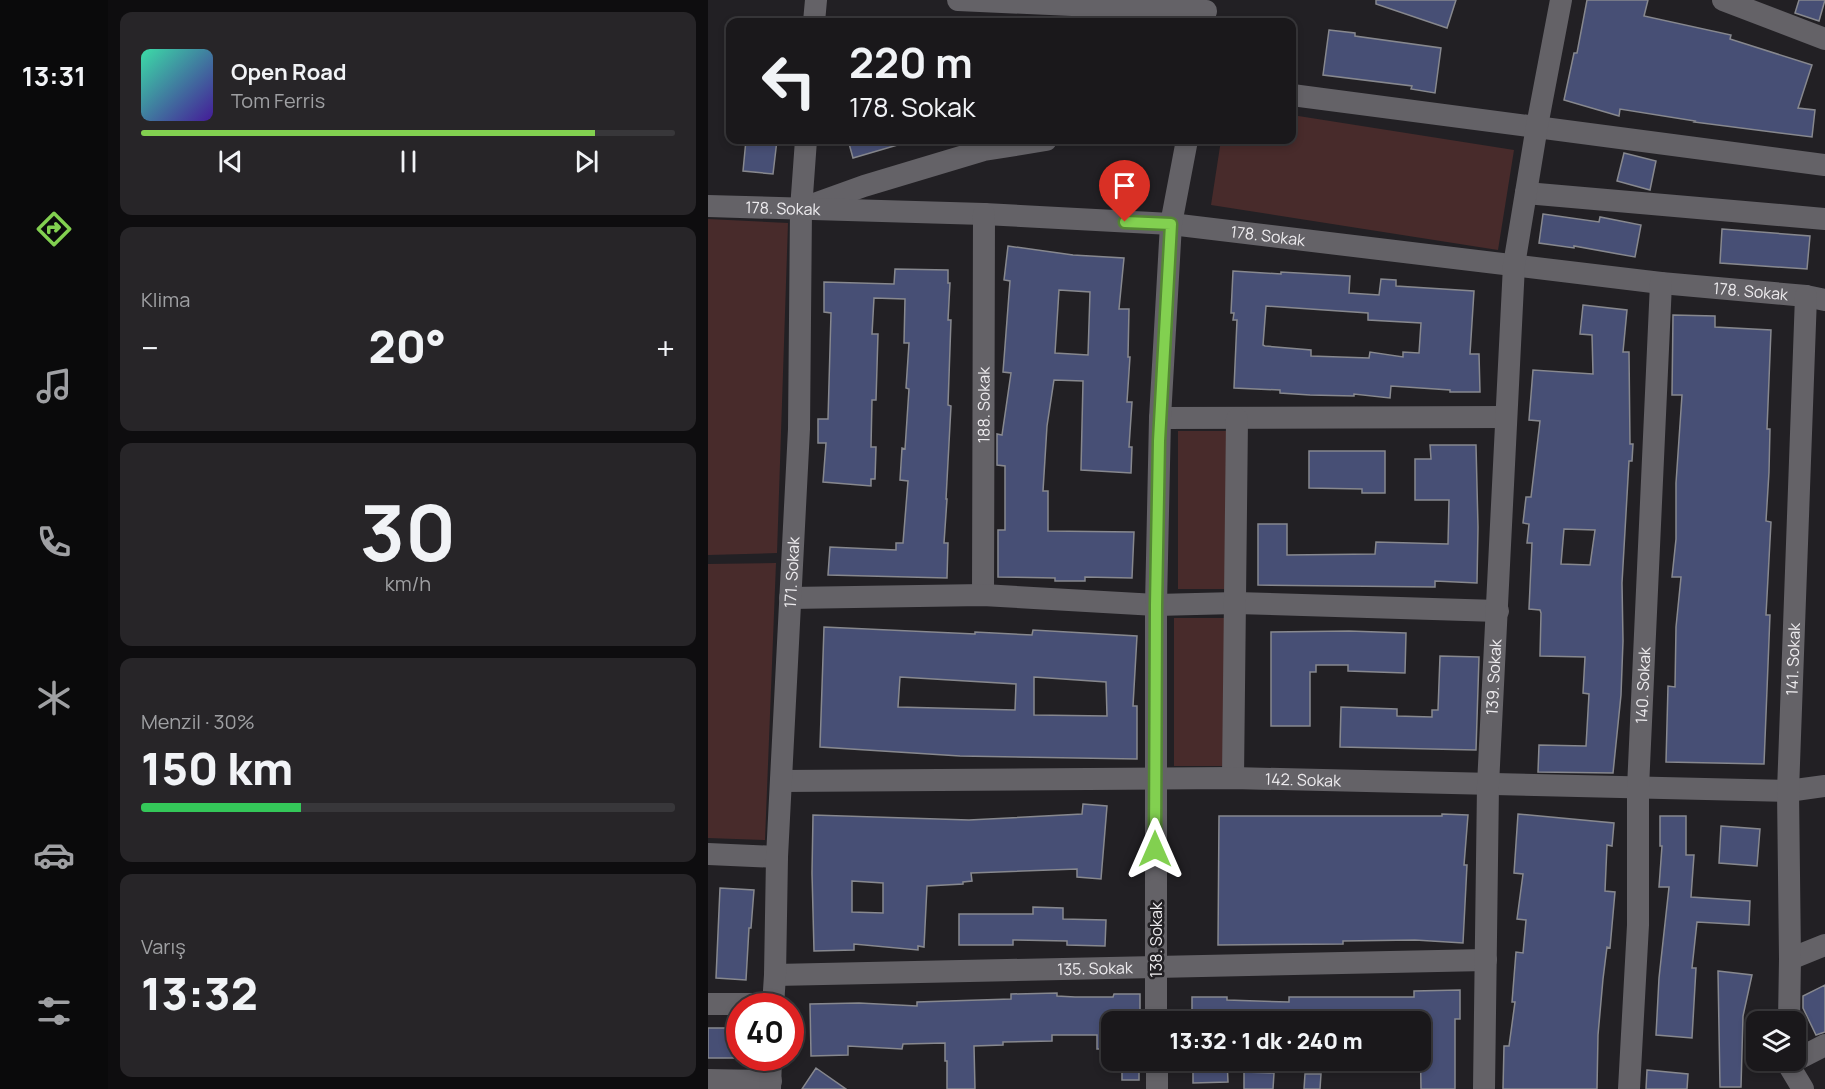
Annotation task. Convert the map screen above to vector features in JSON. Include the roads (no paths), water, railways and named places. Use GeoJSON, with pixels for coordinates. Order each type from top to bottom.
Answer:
{"type":"FeatureCollection","features":[{"type":"Feature","properties":{"kind":"street"},"geometry":{"type":"LineString","coordinates":[[814,18],[816,0]]}},
{"type":"Feature","properties":{"kind":"street"},"geometry":{"type":"LineString","coordinates":[[958,0],[1206,11]]}},
{"type":"Feature","properties":{"kind":"street","name":"139. Sokak"},"geometry":{"type":"LineString","coordinates":[[1484,1089],[1488,785],[1514,266],[1537,126],[1562,0]]}},
{"type":"Feature","properties":{"kind":"street"},"geometry":{"type":"LineString","coordinates":[[1723,0],[1825,39]]}},
{"type":"Feature","properties":{"kind":"street"},"geometry":{"type":"LineString","coordinates":[[1296,96],[1825,165]]}},
{"type":"Feature","properties":{"kind":"street","name":"171. Sokak"},"geometry":{"type":"LineString","coordinates":[[774,993],[777,857],[799,429],[801,209],[806,144]]}},
{"type":"Feature","properties":{"kind":"street"},"geometry":{"type":"LineString","coordinates":[[801,209],[864,186],[984,150],[1021,144]]}},
{"type":"Feature","properties":{"kind":"street","name":"138. Sokak"},"geometry":{"type":"LineString","coordinates":[[1156,1011],[1156,605],[1160,418],[1171,224],[1186,144]]}},
{"type":"Feature","properties":{"kind":"street"},"geometry":{"type":"LineString","coordinates":[[1526,193],[1825,219]]}},
{"type":"Feature","properties":{"kind":"street","name":"178. Sokak"},"geometry":{"type":"LineString","coordinates":[[708,206],[984,214],[1171,224],[1661,283],[1815,298]]}},
{"type":"Feature","properties":{"kind":"street","name":"188. Sokak"},"geometry":{"type":"LineString","coordinates":[[983,595],[984,214]]}},
{"type":"Feature","properties":{"kind":"street","name":"140. Sokak"},"geometry":{"type":"LineString","coordinates":[[1629,1089],[1638,925],[1638,788],[1661,283]]}},
{"type":"Feature","properties":{"kind":"street","name":"141. Sokak"},"geometry":{"type":"LineString","coordinates":[[1789,1011],[1788,791],[1815,298]]}},
{"type":"Feature","properties":{"kind":"street"},"geometry":{"type":"LineString","coordinates":[[1160,418],[1506,417]]}},
{"type":"Feature","properties":{"kind":"street"},"geometry":{"type":"LineString","coordinates":[[1233,778],[1237,419]]}},
{"type":"Feature","properties":{"kind":"street"},"geometry":{"type":"LineString","coordinates":[[790,598],[983,595],[1156,605],[1236,603],[1498,611]]}},
{"type":"Feature","properties":{"kind":"street","name":"142. Sokak"},"geometry":{"type":"LineString","coordinates":[[781,781],[1233,778],[1788,791],[1825,786]]}},
{"type":"Feature","properties":{"kind":"street"},"geometry":{"type":"LineString","coordinates":[[708,854],[777,857]]}},
{"type":"Feature","properties":{"kind":"street"},"geometry":{"type":"LineString","coordinates":[[1790,959],[1825,945]]}},
{"type":"Feature","properties":{"kind":"street","name":"135. Sokak"},"geometry":{"type":"LineString","coordinates":[[776,975],[1486,960]]}},
{"type":"Feature","properties":{"kind":"street"},"geometry":{"type":"LineString","coordinates":[[708,1004],[726,1004]]}},
{"type":"Feature","properties":{"kind":"street"},"geometry":{"type":"LineString","coordinates":[[1806,1054],[1825,1045]]}},
{"type":"Feature","properties":{"kind":"street"},"geometry":{"type":"LineString","coordinates":[[1157,1071],[1157,1089]]}},
{"type":"Feature","properties":{"kind":"street"},"geometry":{"type":"LineString","coordinates":[[1785,1089],[1790,1071]]}},
{"type":"Feature","properties":{"kind":"street"},"geometry":{"type":"LineString","coordinates":[[1796,1071],[1803,1089]]}},
{"type":"Feature","properties":{"kind":"street"},"geometry":{"type":"LineString","coordinates":[[708,1080],[771,1085]]}}]}
